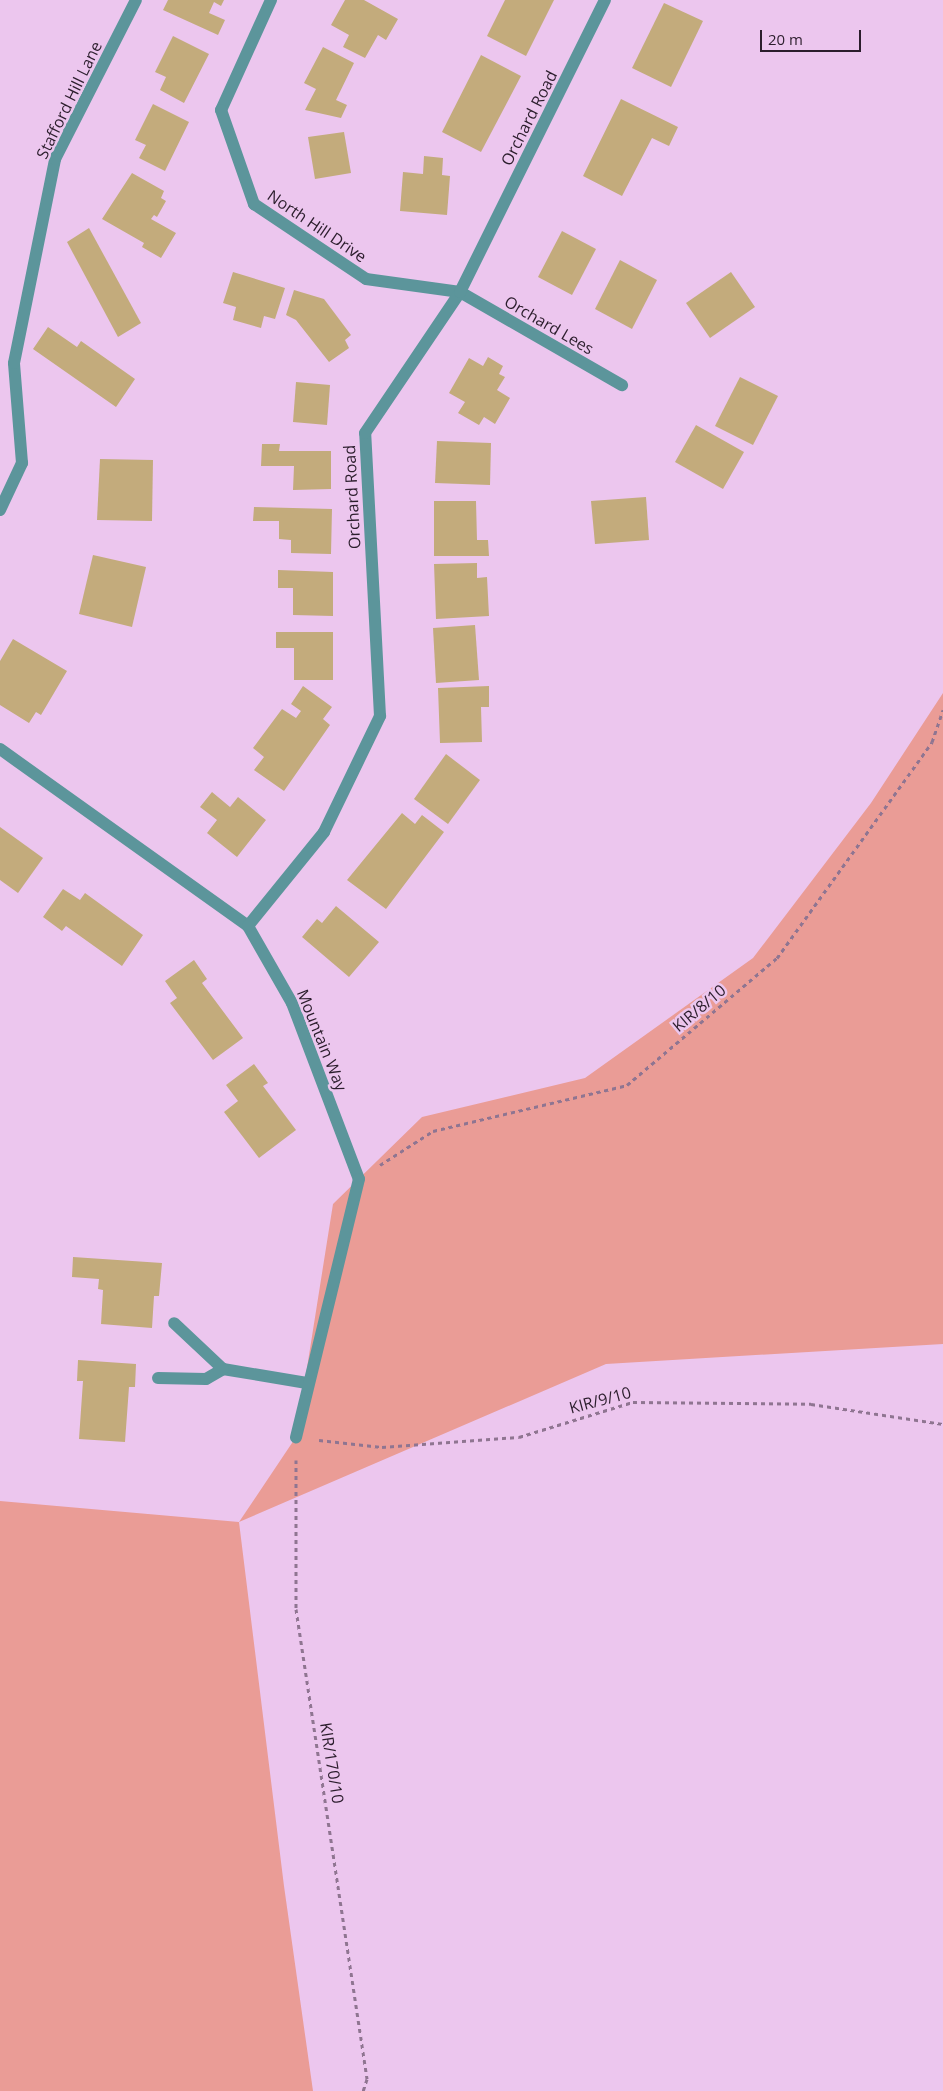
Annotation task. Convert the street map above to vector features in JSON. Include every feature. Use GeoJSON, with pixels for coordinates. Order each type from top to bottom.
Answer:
{"type":"FeatureCollection","features":[{"type":"Feature","properties":{"kind":"street","name":"Stafford Hill Lane"},"geometry":{"type":"LineString","coordinates":[[0,510],[22,463],[14,363],[55,159],[136,0]]}},
{"type":"Feature","properties":{"kind":"street","name":"North Hill Drive"},"geometry":{"type":"LineString","coordinates":[[271,0],[220,110],[254,204],[366,279],[460,292]]}},
{"type":"Feature","properties":{"kind":"street","name":"Orchard Road"},"geometry":{"type":"LineString","coordinates":[[248,926],[324,832],[380,716],[365,433],[460,292],[605,0]]}},
{"type":"Feature","properties":{"kind":"street","name":"Orchard Lees"},"geometry":{"type":"LineString","coordinates":[[460,292],[622,386]]}},
{"type":"Feature","properties":{"kind":"street","name":"Mountain Way"},"geometry":{"type":"LineString","coordinates":[[0,749],[248,926],[292,1003],[359,1178]]}},
{"type":"Feature","properties":{"kind":"street"},"geometry":{"type":"LineString","coordinates":[[296,1437],[307,1383],[359,1178]]}},
{"type":"Feature","properties":{"kind":"street"},"geometry":{"type":"LineString","coordinates":[[174,1323],[223,1369],[307,1383]]}},
{"type":"Feature","properties":{"kind":"street"},"geometry":{"type":"LineString","coordinates":[[158,1378],[206,1379],[223,1369]]}},
{"type":"Feature","properties":{"kind":"path","name":"KIR/8/10"},"geometry":{"type":"LineString","coordinates":[[359,1178],[433,1131],[627,1085],[777,958],[932,742],[943,710]]}},
{"type":"Feature","properties":{"kind":"path","name":"KIR/9/10"},"geometry":{"type":"LineString","coordinates":[[296,1437],[382,1447],[519,1437],[633,1402],[811,1404],[943,1424]]}},
{"type":"Feature","properties":{"kind":"path","name":"KIR/170/10"},"geometry":{"type":"LineString","coordinates":[[296,1437],[296,1610],[367,2078],[363,2091]]}},
{"type":"Feature","properties":{"kind":"shaded area"},"geometry":{"type":"Polygon","coordinates":[[[943,693],[943,1344],[606,1364],[239,1522],[296,1437],[333,1204],[422,1117],[585,1078],[753,958],[871,803],[943,693]]]}},
{"type":"Feature","properties":{"kind":"shaded area"},"geometry":{"type":"Polygon","coordinates":[[[0,1501],[239,1522],[284,1886],[313,2091],[0,2091],[0,1501]]]}},
{"type":"Feature","properties":{"kind":"building"},"geometry":{"type":"Polygon","coordinates":[[[168,0],[224,0],[221,6],[214,2],[209,13],[225,20],[218,35],[163,10],[168,0]]]}},
{"type":"Feature","properties":{"kind":"building"},"geometry":{"type":"Polygon","coordinates":[[[345,0],[364,0],[398,19],[386,40],[378,35],[365,58],[343,47],[349,35],[331,25],[345,0]]]}},
{"type":"Feature","properties":{"kind":"building"},"geometry":{"type":"Polygon","coordinates":[[[505,0],[554,0],[526,56],[487,36],[505,0]]]}},
{"type":"Feature","properties":{"kind":"building"},"geometry":{"type":"Polygon","coordinates":[[[664,3],[703,21],[671,87],[632,68],[664,3]]]}},
{"type":"Feature","properties":{"kind":"building"},"geometry":{"type":"Polygon","coordinates":[[[173,36],[209,54],[184,103],[160,90],[166,77],[155,72],[173,36]]]}},
{"type":"Feature","properties":{"kind":"building"},"geometry":{"type":"Polygon","coordinates":[[[323,47],[354,63],[336,100],[347,105],[341,118],[305,110],[316,89],[304,83],[323,47]]]}},
{"type":"Feature","properties":{"kind":"building"},"geometry":{"type":"Polygon","coordinates":[[[481,55],[521,76],[481,152],[442,132],[481,55]]]}},
{"type":"Feature","properties":{"kind":"building"},"geometry":{"type":"Polygon","coordinates":[[[621,99],[678,127],[669,146],[652,138],[622,196],[583,176],[621,99]]]}},
{"type":"Feature","properties":{"kind":"building"},"geometry":{"type":"Polygon","coordinates":[[[153,104],[189,122],[165,171],[139,158],[146,145],[135,140],[153,104]]]}},
{"type":"Feature","properties":{"kind":"building"},"geometry":{"type":"Polygon","coordinates":[[[344,132],[351,173],[315,179],[308,137],[344,132]]]}},
{"type":"Feature","properties":{"kind":"building"},"geometry":{"type":"Polygon","coordinates":[[[424,156],[443,158],[442,175],[450,176],[447,215],[400,211],[403,172],[423,174],[424,156]]]}},
{"type":"Feature","properties":{"kind":"building"},"geometry":{"type":"Polygon","coordinates":[[[132,173],[164,191],[161,198],[166,201],[157,217],[154,215],[151,219],[176,233],[161,258],[142,247],[144,243],[102,219],[132,173]]]}},
{"type":"Feature","properties":{"kind":"building"},"geometry":{"type":"Polygon","coordinates":[[[89,228],[141,323],[118,337],[67,242],[89,228]]]}},
{"type":"Feature","properties":{"kind":"building"},"geometry":{"type":"Polygon","coordinates":[[[562,231],[596,249],[572,295],[538,277],[562,231]]]}},
{"type":"Feature","properties":{"kind":"building"},"geometry":{"type":"Polygon","coordinates":[[[620,260],[657,280],[632,329],[595,309],[620,260]]]}},
{"type":"Feature","properties":{"kind":"building"},"geometry":{"type":"Polygon","coordinates":[[[233,272],[285,288],[275,319],[264,316],[261,328],[233,320],[236,307],[223,303],[233,272]]]}},
{"type":"Feature","properties":{"kind":"building"},"geometry":{"type":"Polygon","coordinates":[[[731,272],[755,307],[710,338],[686,303],[731,272]]]}},
{"type":"Feature","properties":{"kind":"building"},"geometry":{"type":"Polygon","coordinates":[[[294,290],[324,299],[351,335],[345,340],[349,348],[329,362],[296,320],[286,315],[294,290]]]}},
{"type":"Feature","properties":{"kind":"building"},"geometry":{"type":"Polygon","coordinates":[[[48,327],[77,347],[81,341],[135,379],[116,407],[33,349],[48,327]]]}},
{"type":"Feature","properties":{"kind":"building"},"geometry":{"type":"Polygon","coordinates":[[[488,357],[503,366],[499,374],[505,377],[497,390],[510,398],[495,424],[484,417],[479,425],[458,413],[465,402],[449,393],[469,358],[483,366],[488,357]]]}},
{"type":"Feature","properties":{"kind":"building"},"geometry":{"type":"Polygon","coordinates":[[[740,377],[778,396],[753,445],[715,426],[740,377]]]}},
{"type":"Feature","properties":{"kind":"building"},"geometry":{"type":"Polygon","coordinates":[[[296,382],[330,385],[327,425],[293,422],[296,382]]]}},
{"type":"Feature","properties":{"kind":"building"},"geometry":{"type":"Polygon","coordinates":[[[696,425],[744,452],[723,489],[675,462],[696,425]]]}},
{"type":"Feature","properties":{"kind":"building"},"geometry":{"type":"Polygon","coordinates":[[[437,441],[491,443],[490,485],[435,483],[437,441]]]}},
{"type":"Feature","properties":{"kind":"building"},"geometry":{"type":"Polygon","coordinates":[[[262,444],[280,444],[279,451],[331,451],[331,489],[293,490],[294,466],[261,466],[262,444]]]}},
{"type":"Feature","properties":{"kind":"building"},"geometry":{"type":"Polygon","coordinates":[[[100,459],[153,460],[152,521],[97,520],[100,459]]]}},
{"type":"Feature","properties":{"kind":"building"},"geometry":{"type":"Polygon","coordinates":[[[646,497],[649,540],[595,544],[591,501],[646,497]]]}},
{"type":"Feature","properties":{"kind":"building"},"geometry":{"type":"Polygon","coordinates":[[[434,501],[476,501],[477,540],[488,540],[489,556],[434,556],[434,501]]]}},
{"type":"Feature","properties":{"kind":"building"},"geometry":{"type":"Polygon","coordinates":[[[254,507],[332,509],[331,554],[291,553],[291,540],[279,539],[279,521],[253,521],[254,507]]]}},
{"type":"Feature","properties":{"kind":"building"},"geometry":{"type":"Polygon","coordinates":[[[93,555],[146,567],[132,627],[79,614],[93,555]]]}},
{"type":"Feature","properties":{"kind":"building"},"geometry":{"type":"Polygon","coordinates":[[[477,563],[477,578],[487,577],[489,616],[436,619],[434,564],[477,563]]]}},
{"type":"Feature","properties":{"kind":"building"},"geometry":{"type":"Polygon","coordinates":[[[278,570],[333,572],[333,616],[293,615],[293,588],[278,588],[278,570]]]}},
{"type":"Feature","properties":{"kind":"building"},"geometry":{"type":"Polygon","coordinates":[[[475,625],[479,680],[436,683],[433,628],[475,625]]]}},
{"type":"Feature","properties":{"kind":"building"},"geometry":{"type":"Polygon","coordinates":[[[276,632],[333,632],[333,680],[294,680],[294,648],[276,648],[276,632]]]}},
{"type":"Feature","properties":{"kind":"building"},"geometry":{"type":"Polygon","coordinates":[[[13,639],[67,671],[41,715],[36,712],[29,723],[0,705],[0,661],[13,639]]]}},
{"type":"Feature","properties":{"kind":"building"},"geometry":{"type":"Polygon","coordinates":[[[303,686],[332,707],[323,719],[330,725],[284,791],[254,770],[264,757],[253,748],[282,709],[296,718],[301,711],[291,704],[303,686]]]}},
{"type":"Feature","properties":{"kind":"building"},"geometry":{"type":"Polygon","coordinates":[[[489,686],[489,707],[481,707],[482,742],[440,743],[438,688],[489,686]]]}},
{"type":"Feature","properties":{"kind":"building"},"geometry":{"type":"Polygon","coordinates":[[[446,754],[480,780],[448,824],[414,799],[446,754]]]}},
{"type":"Feature","properties":{"kind":"building"},"geometry":{"type":"Polygon","coordinates":[[[212,792],[230,807],[238,797],[266,820],[237,857],[207,833],[217,820],[200,807],[212,792]]]}},
{"type":"Feature","properties":{"kind":"building"},"geometry":{"type":"Polygon","coordinates":[[[402,813],[415,824],[422,815],[444,832],[386,909],[347,880],[402,813]]]}},
{"type":"Feature","properties":{"kind":"building"},"geometry":{"type":"Polygon","coordinates":[[[0,827],[43,858],[18,893],[0,880],[0,827]]]}},
{"type":"Feature","properties":{"kind":"building"},"geometry":{"type":"Polygon","coordinates":[[[63,889],[80,900],[85,893],[143,935],[122,966],[66,926],[62,931],[43,917],[63,889]]]}},
{"type":"Feature","properties":{"kind":"building"},"geometry":{"type":"Polygon","coordinates":[[[336,906],[379,942],[349,977],[302,937],[317,919],[322,923],[336,906]]]}},
{"type":"Feature","properties":{"kind":"building"},"geometry":{"type":"Polygon","coordinates":[[[194,960],[207,979],[202,983],[243,1038],[213,1060],[170,1003],[177,998],[165,981],[194,960]]]}},
{"type":"Feature","properties":{"kind":"building"},"geometry":{"type":"Polygon","coordinates":[[[254,1064],[268,1083],[263,1086],[296,1130],[259,1158],[224,1112],[238,1101],[226,1085],[254,1064]]]}},
{"type":"Feature","properties":{"kind":"building"},"geometry":{"type":"Polygon","coordinates":[[[73,1257],[162,1263],[159,1296],[154,1296],[152,1328],[101,1324],[103,1290],[98,1289],[99,1279],[72,1277],[73,1257]]]}},
{"type":"Feature","properties":{"kind":"building"},"geometry":{"type":"Polygon","coordinates":[[[78,1360],[136,1364],[135,1387],[129,1387],[125,1442],[79,1439],[83,1381],[77,1381],[78,1360]]]}}]}
